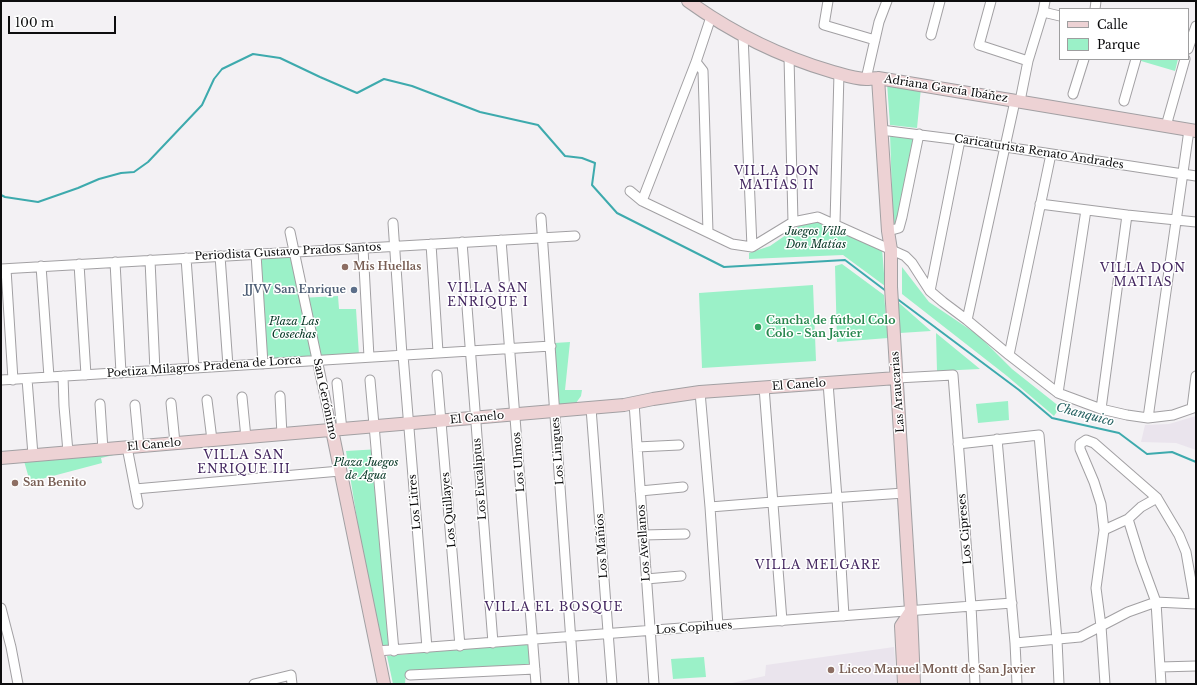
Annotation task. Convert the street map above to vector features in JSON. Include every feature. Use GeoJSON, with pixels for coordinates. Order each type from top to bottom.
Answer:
{"type":"FeatureCollection","features":[{"type":"Feature","properties":{"kind":"street","name":"Adriana García Ibáñez"},"geometry":{"type":"LineString","coordinates":[[688,1],[711,17],[743,35],[789,57],[839,73],[1192,130]]}},
{"type":"Feature","properties":{"kind":"street"},"geometry":{"type":"LineString","coordinates":[[828,1],[824,25],[875,40]]}},
{"type":"Feature","properties":{"kind":"street","name":"Las Araucarias"},"geometry":{"type":"LineString","coordinates":[[887,1],[875,40],[872,78],[881,130],[888,231],[891,250],[891,287],[911,611],[914,684]]}},
{"type":"Feature","properties":{"kind":"street"},"geometry":{"type":"LineString","coordinates":[[931,35],[940,1]]}},
{"type":"Feature","properties":{"kind":"street"},"geometry":{"type":"LineString","coordinates":[[991,1],[979,45],[1028,61]]}},
{"type":"Feature","properties":{"kind":"street"},"geometry":{"type":"LineString","coordinates":[[967,320],[1017,101],[1045,1]]}},
{"type":"Feature","properties":{"kind":"street"},"geometry":{"type":"LineString","coordinates":[[1043,12],[1059,16]]}},
{"type":"Feature","properties":{"kind":"street"},"geometry":{"type":"LineString","coordinates":[[642,201],[696,62],[711,17]]}},
{"type":"Feature","properties":{"kind":"street"},"geometry":{"type":"LineString","coordinates":[[1189,46],[1196,26]]}},
{"type":"Feature","properties":{"kind":"street"},"geometry":{"type":"LineString","coordinates":[[743,35],[752,247]]}},
{"type":"Feature","properties":{"kind":"street"},"geometry":{"type":"LineString","coordinates":[[789,57],[793,222]]}},
{"type":"Feature","properties":{"kind":"street"},"geometry":{"type":"LineString","coordinates":[[1073,94],[1084,60]]}},
{"type":"Feature","properties":{"kind":"street"},"geometry":{"type":"LineString","coordinates":[[1124,101],[1136,60]]}},
{"type":"Feature","properties":{"kind":"street"},"geometry":{"type":"LineString","coordinates":[[1166,126],[1185,60]]}},
{"type":"Feature","properties":{"kind":"street"},"geometry":{"type":"LineString","coordinates":[[696,62],[703,71],[708,232]]}},
{"type":"Feature","properties":{"kind":"street"},"geometry":{"type":"LineString","coordinates":[[835,223],[839,73]]}},
{"type":"Feature","properties":{"kind":"street","name":"Caricaturista Renato Andrades"},"geometry":{"type":"LineString","coordinates":[[881,130],[919,134],[1196,176]]}},
{"type":"Feature","properties":{"kind":"street"},"geometry":{"type":"LineString","coordinates":[[1148,418],[1182,174],[1192,130]]}},
{"type":"Feature","properties":{"kind":"street"},"geometry":{"type":"LineString","coordinates":[[888,231],[899,228],[919,134]]}},
{"type":"Feature","properties":{"kind":"street"},"geometry":{"type":"LineString","coordinates":[[930,291],[960,140]]}},
{"type":"Feature","properties":{"kind":"street"},"geometry":{"type":"LineString","coordinates":[[1009,355],[1051,154]]}},
{"type":"Feature","properties":{"kind":"street"},"geometry":{"type":"LineString","coordinates":[[630,191],[642,201],[732,244],[752,247],[793,222],[818,217],[835,223],[900,253],[909,259],[930,291],[1009,355],[1058,393],[1101,409],[1148,418],[1173,415],[1194,407],[1196,376]]}},
{"type":"Feature","properties":{"kind":"street"},"geometry":{"type":"LineString","coordinates":[[1040,204],[1196,222]]}},
{"type":"Feature","properties":{"kind":"street"},"geometry":{"type":"LineString","coordinates":[[1058,393],[1086,210]]}},
{"type":"Feature","properties":{"kind":"street"},"geometry":{"type":"LineString","coordinates":[[1101,409],[1127,215]]}},
{"type":"Feature","properties":{"kind":"street","name":"Los Lingues"},"geometry":{"type":"LineString","coordinates":[[541,218],[556,411],[574,684]]}},
{"type":"Feature","properties":{"kind":"street","name":"Los Litres"},"geometry":{"type":"LineString","coordinates":[[393,223],[428,648]]}},
{"type":"Feature","properties":{"kind":"street","name":"San Gerónimo"},"geometry":{"type":"LineString","coordinates":[[290,232],[317,360],[337,430],[340,471],[384,684]]}},
{"type":"Feature","properties":{"kind":"street","name":"Periodista Gustavo Prados Santos"},"geometry":{"type":"LineString","coordinates":[[4,269],[575,236]]}},
{"type":"Feature","properties":{"kind":"street","name":"Los Ulmos"},"geometry":{"type":"LineString","coordinates":[[501,240],[536,684]]}},
{"type":"Feature","properties":{"kind":"street","name":"Los Eucaliptus"},"geometry":{"type":"LineString","coordinates":[[462,242],[493,643]]}},
{"type":"Feature","properties":{"kind":"street"},"geometry":{"type":"LineString","coordinates":[[431,244],[438,352]]}},
{"type":"Feature","properties":{"kind":"street"},"geometry":{"type":"LineString","coordinates":[[363,248],[369,357]]}},
{"type":"Feature","properties":{"kind":"street"},"geometry":{"type":"LineString","coordinates":[[256,254],[263,364]]}},
{"type":"Feature","properties":{"kind":"street"},"geometry":{"type":"LineString","coordinates":[[220,256],[228,366]]}},
{"type":"Feature","properties":{"kind":"street"},"geometry":{"type":"LineString","coordinates":[[186,258],[194,368]]}},
{"type":"Feature","properties":{"kind":"street"},"geometry":{"type":"LineString","coordinates":[[150,260],[155,371]]}},
{"type":"Feature","properties":{"kind":"street"},"geometry":{"type":"LineString","coordinates":[[114,262],[121,373]]}},
{"type":"Feature","properties":{"kind":"street"},"geometry":{"type":"LineString","coordinates":[[79,264],[86,375]]}},
{"type":"Feature","properties":{"kind":"street"},"geometry":{"type":"LineString","coordinates":[[41,266],[49,377]]}},
{"type":"Feature","properties":{"kind":"street"},"geometry":{"type":"LineString","coordinates":[[4,269],[13,380]]}},
{"type":"Feature","properties":{"kind":"street","name":"Poetiza Milagros Pradena de Lorca"},"geometry":{"type":"LineString","coordinates":[[1,380],[551,346]]}},
{"type":"Feature","properties":{"kind":"street","name":"Los Quillayes"},"geometry":{"type":"LineString","coordinates":[[437,375],[460,646]]}},
{"type":"Feature","properties":{"kind":"street","name":"El Canelo"},"geometry":{"type":"LineString","coordinates":[[1,458],[624,405],[700,392],[953,375]]}},
{"type":"Feature","properties":{"kind":"street","name":"Los Cipreses"},"geometry":{"type":"LineString","coordinates":[[953,375],[971,606],[975,684]]}},
{"type":"Feature","properties":{"kind":"street"},"geometry":{"type":"LineString","coordinates":[[63,376],[68,452]]}},
{"type":"Feature","properties":{"kind":"street"},"geometry":{"type":"LineString","coordinates":[[27,379],[33,455]]}},
{"type":"Feature","properties":{"kind":"street"},"geometry":{"type":"LineString","coordinates":[[370,380],[394,651]]}},
{"type":"Feature","properties":{"kind":"street"},"geometry":{"type":"LineString","coordinates":[[337,383],[337,430]]}},
{"type":"Feature","properties":{"kind":"street"},"geometry":{"type":"LineString","coordinates":[[828,383],[844,616]]}},
{"type":"Feature","properties":{"kind":"street"},"geometry":{"type":"LineString","coordinates":[[764,387],[782,621]]}},
{"type":"Feature","properties":{"kind":"street"},"geometry":{"type":"LineString","coordinates":[[700,392],[718,626]]}},
{"type":"Feature","properties":{"kind":"street"},"geometry":{"type":"LineString","coordinates":[[280,396],[282,434]]}},
{"type":"Feature","properties":{"kind":"street"},"geometry":{"type":"LineString","coordinates":[[242,397],[246,438]]}},
{"type":"Feature","properties":{"kind":"street"},"geometry":{"type":"LineString","coordinates":[[207,400],[212,440]]}},
{"type":"Feature","properties":{"kind":"street"},"geometry":{"type":"LineString","coordinates":[[171,403],[175,443]]}},
{"type":"Feature","properties":{"kind":"street","name":"Los Avellanos"},"geometry":{"type":"LineString","coordinates":[[634,403],[649,631],[654,684]]}},
{"type":"Feature","properties":{"kind":"street"},"geometry":{"type":"LineString","coordinates":[[100,404],[103,450]]}},
{"type":"Feature","properties":{"kind":"street"},"geometry":{"type":"LineString","coordinates":[[136,405],[133,447],[135,489],[138,504]]}},
{"type":"Feature","properties":{"kind":"street","name":"Los Mañíos"},"geometry":{"type":"LineString","coordinates":[[591,408],[612,684]]}},
{"type":"Feature","properties":{"kind":"street"},"geometry":{"type":"LineString","coordinates":[[958,444],[1039,435],[1057,640],[1059,684]]}},
{"type":"Feature","properties":{"kind":"street"},"geometry":{"type":"LineString","coordinates":[[997,440],[1012,603],[1017,684]]}},
{"type":"Feature","properties":{"kind":"street"},"geometry":{"type":"LineString","coordinates":[[1015,643],[1080,637],[1101,626],[1128,612],[1156,602],[1195,604],[1186,552],[1179,535],[1157,498],[1094,443],[1086,440],[1080,444],[1080,449],[1094,482],[1101,504],[1104,530],[1096,588],[1101,626],[1105,684]]}},
{"type":"Feature","properties":{"kind":"street"},"geometry":{"type":"LineString","coordinates":[[637,447],[679,445]]}},
{"type":"Feature","properties":{"kind":"street"},"geometry":{"type":"LineString","coordinates":[[135,489],[340,471]]}},
{"type":"Feature","properties":{"kind":"street"},"geometry":{"type":"LineString","coordinates":[[640,491],[683,487]]}},
{"type":"Feature","properties":{"kind":"street"},"geometry":{"type":"LineString","coordinates":[[710,507],[904,493]]}},
{"type":"Feature","properties":{"kind":"street"},"geometry":{"type":"LineString","coordinates":[[1104,530],[1128,519],[1141,507],[1157,498]]}},
{"type":"Feature","properties":{"kind":"street"},"geometry":{"type":"LineString","coordinates":[[1128,519],[1156,602],[1161,684]]}},
{"type":"Feature","properties":{"kind":"street"},"geometry":{"type":"LineString","coordinates":[[643,535],[685,534]]}},
{"type":"Feature","properties":{"kind":"street"},"geometry":{"type":"LineString","coordinates":[[646,579],[681,576]]}},
{"type":"Feature","properties":{"kind":"street","name":"Los Copihues"},"geometry":{"type":"LineString","coordinates":[[377,651],[394,651],[1012,603]]}},
{"type":"Feature","properties":{"kind":"street"},"geometry":{"type":"LineString","coordinates":[[1,608],[11,647],[18,684]]}},
{"type":"Feature","properties":{"kind":"street"},"geometry":{"type":"LineString","coordinates":[[904,684],[901,626],[911,611]]}},
{"type":"Feature","properties":{"kind":"street"},"geometry":{"type":"LineString","coordinates":[[1160,667],[1196,666]]}},
{"type":"Feature","properties":{"kind":"street"},"geometry":{"type":"LineString","coordinates":[[410,675],[535,669]]}},
{"type":"Feature","properties":{"kind":"street"},"geometry":{"type":"LineString","coordinates":[[254,684],[292,679]]}},
{"type":"Feature","properties":{"kind":"shaded area"},"geometry":{"type":"Polygon","coordinates":[[[1196,416],[1196,450],[1176,443],[1141,442],[1145,425],[1169,424],[1196,416]]]}},
{"type":"Feature","properties":{"kind":"shaded area","name":"Liceo Manuel Montt de San Javier"},"geometry":{"type":"Polygon","coordinates":[[[894,647],[897,684],[727,684],[765,676],[766,665],[894,647]]]}},
{"type":"Feature","properties":{"kind":"green space"},"geometry":{"type":"Polygon","coordinates":[[[1141,60],[1178,60],[1175,71],[1141,60]]]}},
{"type":"Feature","properties":{"kind":"green space"},"geometry":{"type":"Polygon","coordinates":[[[887,83],[921,88],[917,128],[890,125],[887,83]]]}},
{"type":"Feature","properties":{"kind":"green space"},"geometry":{"type":"Polygon","coordinates":[[[890,133],[915,136],[897,224],[893,225],[890,133]]]}},
{"type":"Feature","properties":{"kind":"green space","name":"Juegos Villa Don Matías"},"geometry":{"type":"Polygon","coordinates":[[[810,221],[819,221],[882,248],[885,286],[843,255],[749,259],[749,253],[770,246],[799,226],[810,221]]]}},
{"type":"Feature","properties":{"kind":"green space","name":"Plaza Las Cosechas"},"geometry":{"type":"Polygon","coordinates":[[[291,257],[300,298],[338,296],[339,309],[356,309],[359,355],[266,360],[258,258],[291,257]]]}},
{"type":"Feature","properties":{"kind":"green space"},"geometry":{"type":"Polygon","coordinates":[[[842,264],[884,295],[888,338],[837,342],[835,266],[842,264]]]}},
{"type":"Feature","properties":{"kind":"green space"},"geometry":{"type":"Polygon","coordinates":[[[902,267],[929,302],[978,335],[1012,369],[1060,407],[1054,416],[1007,376],[902,294],[902,267]]]}},
{"type":"Feature","properties":{"kind":"green space","name":"Cancha de fútbol Colo Colo - San Javier"},"geometry":{"type":"Polygon","coordinates":[[[813,285],[816,361],[702,368],[699,293],[813,285]]]}},
{"type":"Feature","properties":{"kind":"green space"},"geometry":{"type":"Polygon","coordinates":[[[898,302],[931,331],[900,333],[898,302]]]}},
{"type":"Feature","properties":{"kind":"green space"},"geometry":{"type":"Polygon","coordinates":[[[936,333],[980,369],[937,371],[936,333]]]}},
{"type":"Feature","properties":{"kind":"green space"},"geometry":{"type":"Polygon","coordinates":[[[570,342],[565,390],[582,390],[581,396],[576,403],[558,406],[554,343],[570,342]]]}},
{"type":"Feature","properties":{"kind":"green space"},"geometry":{"type":"Polygon","coordinates":[[[1008,401],[1009,420],[978,423],[976,404],[1008,401]]]}},
{"type":"Feature","properties":{"kind":"green space","name":"Plaza Juegos de Agua"},"geometry":{"type":"Polygon","coordinates":[[[380,449],[394,647],[378,649],[346,451],[380,449]]]}},
{"type":"Feature","properties":{"kind":"green space"},"geometry":{"type":"Polygon","coordinates":[[[118,454],[101,458],[102,463],[30,482],[24,461],[118,454]]]}},
{"type":"Feature","properties":{"kind":"green space"},"geometry":{"type":"Polygon","coordinates":[[[537,642],[537,667],[406,672],[405,684],[393,684],[387,656],[537,642]]]}},
{"type":"Feature","properties":{"kind":"green space"},"geometry":{"type":"Polygon","coordinates":[[[704,657],[706,677],[673,679],[671,659],[704,657]]]}},
{"type":"Feature","properties":{"kind":"waterway"},"geometry":{"type":"LineString","coordinates":[[1,195],[5,197],[38,202],[99,179],[121,173],[134,172],[148,162],[202,105],[214,79],[222,69],[253,54],[280,58],[357,93],[384,79],[412,86],[480,112],[538,125],[565,156],[582,158],[595,163],[592,185],[617,213],[724,267],[845,260],[886,291]]}},
{"type":"Feature","properties":{"kind":"waterway","name":"Chanquico"},"geometry":{"type":"LineString","coordinates":[[896,298],[1019,390],[1052,418],[1119,433],[1147,454],[1172,452],[1196,462]]}},
{"type":"Feature","properties":{"kind":"place","name":"Mis Huellas"},"geometry":{"type":"Point","coordinates":[345,267]}},
{"type":"Feature","properties":{"kind":"place","name":"JJVV San Enrique"},"geometry":{"type":"Point","coordinates":[354,290]}},
{"type":"Feature","properties":{"kind":"place","name":"Cancha de fútbol Colo Colo - San Javier"},"geometry":{"type":"Point","coordinates":[758,327]}},
{"type":"Feature","properties":{"kind":"place","name":"San Benito"},"geometry":{"type":"Point","coordinates":[15,483]}},
{"type":"Feature","properties":{"kind":"place","name":"Liceo Manuel Montt de San Javier"},"geometry":{"type":"Point","coordinates":[831,670]}},
{"type":"Feature","properties":{"kind":"district","name":"VILLA DON MATÍAS II"},"geometry":{"type":"Point","coordinates":[777,179]}},
{"type":"Feature","properties":{"kind":"district","name":"VILLA DON MATIAS"},"geometry":{"type":"Point","coordinates":[1143,276]}},
{"type":"Feature","properties":{"kind":"district","name":"VILLA SAN ENRIQUE I"},"geometry":{"type":"Point","coordinates":[488,296]}},
{"type":"Feature","properties":{"kind":"district","name":"VILLA SAN ENRIQUE III"},"geometry":{"type":"Point","coordinates":[244,463]}},
{"type":"Feature","properties":{"kind":"district","name":"VILLA MELGARE"},"geometry":{"type":"Point","coordinates":[818,566]}},
{"type":"Feature","properties":{"kind":"district","name":"VILLA EL BOSQUE"},"geometry":{"type":"Point","coordinates":[554,608]}}]}
